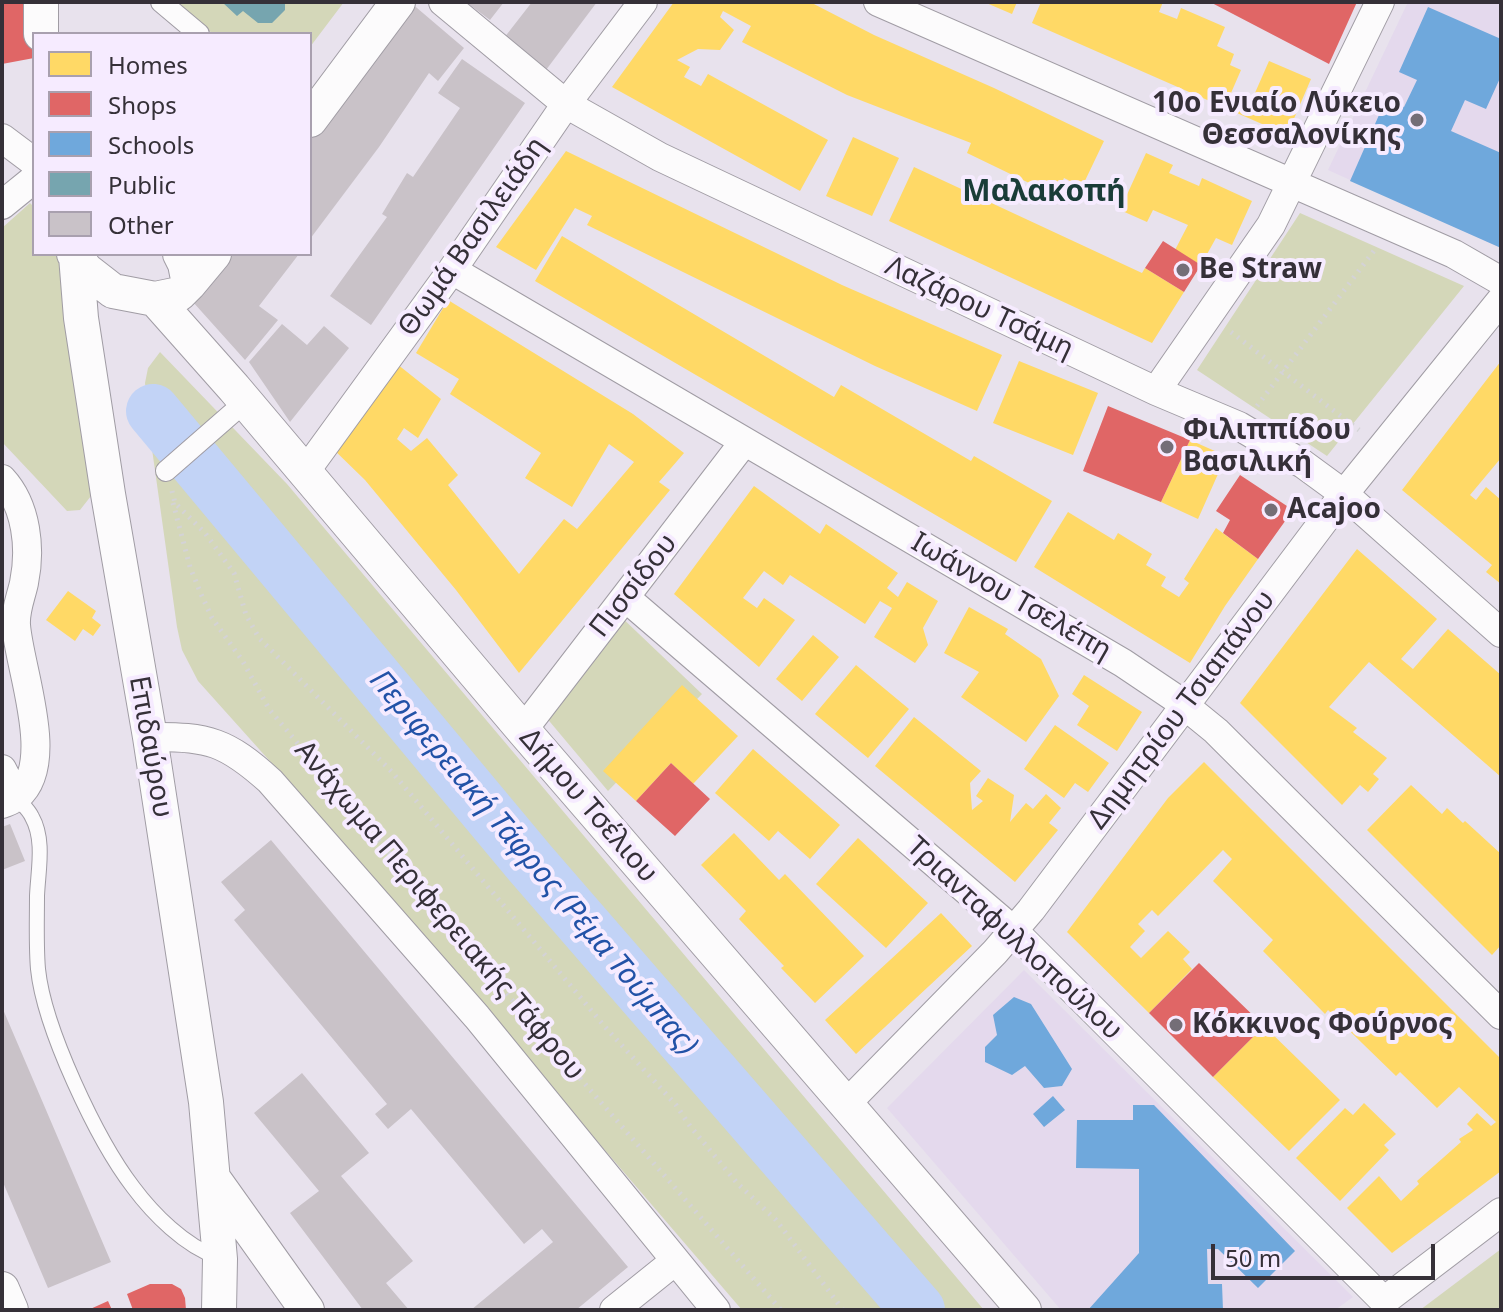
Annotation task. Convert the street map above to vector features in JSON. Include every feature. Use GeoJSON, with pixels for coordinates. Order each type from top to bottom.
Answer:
{"type":"FeatureCollection","features":[{"type":"Feature","properties":{"kind":"street"},"geometry":{"type":"LineString","coordinates":[[41,2],[41,32]]}},
{"type":"Feature","properties":{"kind":"street"},"geometry":{"type":"LineString","coordinates":[[161,2],[197,32]]}},
{"type":"Feature","properties":{"kind":"street"},"geometry":{"type":"LineString","coordinates":[[312,117],[398,2]]}},
{"type":"Feature","properties":{"kind":"street","name":"Λαζάρου Τσάμη"},"geometry":{"type":"LineString","coordinates":[[443,2],[566,104],[660,157],[1156,391],[1239,426],[1303,464],[1344,494],[1501,633]]}},
{"type":"Feature","properties":{"kind":"street","name":"Θωμά Βασιλειάδη"},"geometry":{"type":"LineString","coordinates":[[305,472],[452,270],[566,104],[643,2]]}},
{"type":"Feature","properties":{"kind":"street"},"geometry":{"type":"LineString","coordinates":[[878,2],[1454,254],[1501,281]]}},
{"type":"Feature","properties":{"kind":"street"},"geometry":{"type":"LineString","coordinates":[[1156,391],[1271,225],[1380,2]]}},
{"type":"Feature","properties":{"kind":"street"},"geometry":{"type":"LineString","coordinates":[[2,138],[32,160]]}},
{"type":"Feature","properties":{"kind":"street"},"geometry":{"type":"LineString","coordinates":[[2,205],[32,181]]}},
{"type":"Feature","properties":{"kind":"street","name":"Επιδαύρου"},"geometry":{"type":"LineString","coordinates":[[75,256],[81,318],[125,603],[150,737],[206,1102],[220,1259],[219,1310]]}},
{"type":"Feature","properties":{"kind":"street"},"geometry":{"type":"LineString","coordinates":[[76,256],[86,270],[113,291],[155,299],[179,294],[184,269],[210,256]]}},
{"type":"Feature","properties":{"kind":"street","name":"Ιωάννου Τσελέπη"},"geometry":{"type":"LineString","coordinates":[[452,270],[1123,663],[1185,706],[1243,757],[1501,1015]]}},
{"type":"Feature","properties":{"kind":"street"},"geometry":{"type":"LineString","coordinates":[[81,318],[92,300],[108,288]]}},
{"type":"Feature","properties":{"kind":"street","name":"Δήμου Τσέλιου"},"geometry":{"type":"LineString","coordinates":[[155,299],[1024,1310]]}},
{"type":"Feature","properties":{"kind":"street","name":"Δημητρίου Τσιαπάνου"},"geometry":{"type":"LineString","coordinates":[[846,1104],[1014,931],[1344,494],[1501,300]]}},
{"type":"Feature","properties":{"kind":"street"},"geometry":{"type":"LineString","coordinates":[[166,471],[245,402]]}},
{"type":"Feature","properties":{"kind":"street","name":"Πισσίδου"},"geometry":{"type":"LineString","coordinates":[[523,730],[744,442]]}},
{"type":"Feature","properties":{"kind":"street"},"geometry":{"type":"LineString","coordinates":[[2,479],[19,508],[26,530],[28,562],[16,625],[32,714],[34,758],[30,780],[10,801]]}},
{"type":"Feature","properties":{"kind":"street","name":"Τριανταφυλλοπούλου"},"geometry":{"type":"LineString","coordinates":[[626,598],[1014,931],[1383,1307]]}},
{"type":"Feature","properties":{"kind":"street"},"geometry":{"type":"LineString","coordinates":[[150,737],[210,741],[237,753],[270,781],[477,1017],[716,1310]]}},
{"type":"Feature","properties":{"kind":"street"},"geometry":{"type":"LineString","coordinates":[[2,769],[10,801]]}},
{"type":"Feature","properties":{"kind":"street"},"geometry":{"type":"LineString","coordinates":[[212,1177],[307,1310]]}},
{"type":"Feature","properties":{"kind":"street"},"geometry":{"type":"LineString","coordinates":[[1383,1307],[1501,1212]]}},
{"type":"Feature","properties":{"kind":"street"},"geometry":{"type":"LineString","coordinates":[[614,1310],[675,1261]]}},
{"type":"Feature","properties":{"kind":"street"},"geometry":{"type":"LineString","coordinates":[[2,1289],[11,1310]]}},
{"type":"Feature","properties":{"kind":"lane"},"geometry":{"type":"LineString","coordinates":[[10,801],[32,817],[39,841],[37,947],[41,986],[51,1022],[76,1084],[113,1157],[134,1189],[191,1244],[220,1259]]}},
{"type":"Feature","properties":{"kind":"path"},"geometry":{"type":"LineString","coordinates":[[1255,408],[1376,247]]}},
{"type":"Feature","properties":{"kind":"path"},"geometry":{"type":"LineString","coordinates":[[1209,315],[1382,448]]}},
{"type":"Feature","properties":{"kind":"path"},"geometry":{"type":"LineString","coordinates":[[166,471],[175,503],[205,533],[234,573],[246,615],[259,638],[392,772],[606,1028],[676,1105],[737,1183],[776,1220],[843,1310]]}},
{"type":"Feature","properties":{"kind":"path","name":"Ανάχωμα Περιφερειακής Τάφρου"},"geometry":{"type":"LineString","coordinates":[[166,471],[182,539],[201,594],[212,618],[242,660],[269,709],[500,986],[781,1310]]}},
{"type":"Feature","properties":{"kind":"shaded area","name":"10ο Ενιαίο Λύκειο Θεσσαλονίκης"},"geometry":{"type":"Polygon","coordinates":[[[1408,2],[1501,2],[1501,248],[1328,170],[1408,2]]]}},
{"type":"Feature","properties":{"kind":"shaded area"},"geometry":{"type":"Polygon","coordinates":[[[1024,970],[1353,1297],[1335,1310],[1061,1310],[887,1108],[1024,970]]]}},
{"type":"Feature","properties":{"kind":"green space"},"geometry":{"type":"Polygon","coordinates":[[[176,2],[344,2],[312,44],[312,32],[211,32],[176,2]]]}},
{"type":"Feature","properties":{"kind":"green space"},"geometry":{"type":"Polygon","coordinates":[[[30,203],[32,256],[63,256],[93,477],[91,496],[80,510],[67,511],[2,442],[2,228],[30,203]]]}},
{"type":"Feature","properties":{"kind":"green space"},"geometry":{"type":"Polygon","coordinates":[[[1300,213],[1464,286],[1327,456],[1197,370],[1300,213]]]}},
{"type":"Feature","properties":{"kind":"green space"},"geometry":{"type":"Polygon","coordinates":[[[160,352],[287,484],[984,1310],[742,1310],[302,797],[198,681],[182,650],[177,627],[152,449],[145,383],[148,368],[160,352]]]}},
{"type":"Feature","properties":{"kind":"green space"},"geometry":{"type":"Polygon","coordinates":[[[617,613],[702,694],[608,791],[545,716],[617,613]]]}},
{"type":"Feature","properties":{"kind":"green space"},"geometry":{"type":"Polygon","coordinates":[[[1501,1249],[1501,1310],[1420,1310],[1501,1249]]]}},
{"type":"Feature","properties":{"kind":"building: Homes"},"geometry":{"type":"Polygon","coordinates":[[[674,2],[810,2],[874,35],[1104,141],[1082,187],[1064,178],[1056,196],[967,153],[971,143],[847,95],[742,42],[751,26],[723,11],[720,17],[734,30],[720,50],[698,49],[677,60],[690,67],[684,77],[701,86],[708,74],[828,140],[800,191],[612,87],[674,2]]]}},
{"type":"Feature","properties":{"kind":"building: Homes"},"geometry":{"type":"Polygon","coordinates":[[[984,2],[1017,2],[1012,14],[984,2]]]}},
{"type":"Feature","properties":{"kind":"building: Homes"},"geometry":{"type":"Polygon","coordinates":[[[1041,2],[1163,2],[1159,12],[1177,19],[1181,8],[1225,27],[1217,46],[1234,54],[1230,65],[1241,70],[1231,93],[1251,102],[1269,61],[1311,79],[1287,135],[1032,23],[1041,2]]]}},
{"type":"Feature","properties":{"kind":"building: Homes"},"geometry":{"type":"Polygon","coordinates":[[[853,137],[899,158],[872,216],[826,196],[853,137]]]}},
{"type":"Feature","properties":{"kind":"building: Homes"},"geometry":{"type":"Polygon","coordinates":[[[566,151],[842,285],[1002,355],[977,411],[875,366],[587,225],[592,216],[575,208],[536,270],[496,247],[566,151]]]}},
{"type":"Feature","properties":{"kind":"building: Homes"},"geometry":{"type":"Polygon","coordinates":[[[1146,153],[1173,165],[1169,173],[1199,186],[1202,178],[1252,201],[1232,245],[1216,238],[1201,265],[1175,250],[1188,225],[1153,210],[1147,222],[1120,210],[1146,153]]]}},
{"type":"Feature","properties":{"kind":"building: Homes"},"geometry":{"type":"Polygon","coordinates":[[[914,167],[1142,273],[1145,268],[1184,292],[1152,343],[889,221],[914,167]]]}},
{"type":"Feature","properties":{"kind":"building: Homes"},"geometry":{"type":"Polygon","coordinates":[[[562,236],[834,397],[841,385],[971,461],[974,456],[1052,501],[1016,562],[535,281],[562,236]]]}},
{"type":"Feature","properties":{"kind":"building: Homes"},"geometry":{"type":"Polygon","coordinates":[[[448,300],[633,414],[684,453],[659,482],[670,490],[519,673],[456,590],[365,480],[329,445],[392,360],[441,399],[418,438],[404,428],[397,439],[411,451],[427,438],[458,475],[448,485],[519,574],[564,519],[577,529],[634,462],[609,444],[572,507],[525,478],[541,453],[450,394],[459,379],[416,353],[448,300]]]}},
{"type":"Feature","properties":{"kind":"building: Homes"},"geometry":{"type":"Polygon","coordinates":[[[1019,361],[1098,393],[1073,455],[993,423],[1019,361]]]}},
{"type":"Feature","properties":{"kind":"building: Homes"},"geometry":{"type":"Polygon","coordinates":[[[1501,361],[1501,458],[1470,495],[1476,500],[1486,487],[1501,500],[1501,584],[1486,572],[1492,565],[1402,490],[1501,361]]]}},
{"type":"Feature","properties":{"kind":"building: Homes"},"geometry":{"type":"Polygon","coordinates":[[[1190,440],[1226,456],[1198,519],[1161,502],[1190,440]]]}},
{"type":"Feature","properties":{"kind":"building: Homes"},"geometry":{"type":"Polygon","coordinates":[[[754,486],[820,534],[826,524],[898,573],[887,588],[898,597],[907,582],[938,601],[923,628],[928,645],[915,663],[874,637],[892,608],[880,601],[865,624],[790,575],[783,585],[764,571],[743,598],[757,608],[764,598],[795,620],[759,667],[674,594],[754,486]]]}},
{"type":"Feature","properties":{"kind":"building: Homes"},"geometry":{"type":"Polygon","coordinates":[[[1068,512],[1114,540],[1118,533],[1152,554],[1146,565],[1166,577],[1161,586],[1179,597],[1189,583],[1184,579],[1216,528],[1258,559],[1190,663],[1034,567],[1068,512]]]}},
{"type":"Feature","properties":{"kind":"building: Homes"},"geometry":{"type":"Polygon","coordinates":[[[1357,549],[1437,619],[1401,659],[1413,669],[1448,629],[1501,675],[1501,777],[1369,662],[1329,707],[1357,728],[1353,732],[1387,758],[1373,774],[1379,779],[1368,792],[1360,785],[1342,805],[1240,703],[1357,549]]]}},
{"type":"Feature","properties":{"kind":"building: Homes"},"geometry":{"type":"Polygon","coordinates":[[[68,591],[96,611],[92,618],[101,625],[93,636],[83,629],[75,641],[46,620],[68,591]]]}},
{"type":"Feature","properties":{"kind":"building: Homes"},"geometry":{"type":"Polygon","coordinates":[[[969,607],[1008,629],[1005,634],[1041,659],[1059,696],[1026,742],[961,697],[979,672],[944,653],[969,607]]]}},
{"type":"Feature","properties":{"kind":"building: Homes"},"geometry":{"type":"Polygon","coordinates":[[[813,635],[839,657],[802,701],[776,679],[813,635]]]}},
{"type":"Feature","properties":{"kind":"building: Homes"},"geometry":{"type":"Polygon","coordinates":[[[856,665],[909,709],[868,758],[815,714],[856,665]]]}},
{"type":"Feature","properties":{"kind":"building: Homes"},"geometry":{"type":"Polygon","coordinates":[[[1084,675],[1142,712],[1117,751],[1077,725],[1089,706],[1072,694],[1084,675]]]}},
{"type":"Feature","properties":{"kind":"building: Homes"},"geometry":{"type":"Polygon","coordinates":[[[682,685],[738,736],[693,784],[671,763],[636,801],[603,771],[682,685]]]}},
{"type":"Feature","properties":{"kind":"building: Homes"},"geometry":{"type":"Polygon","coordinates":[[[914,717],[981,771],[970,783],[972,810],[983,801],[976,796],[988,778],[1014,795],[1010,822],[1026,803],[1033,809],[1046,794],[1061,808],[1049,823],[1058,830],[1015,882],[875,766],[914,717]]]}},
{"type":"Feature","properties":{"kind":"building: Homes"},"geometry":{"type":"Polygon","coordinates":[[[1055,725],[1109,763],[1088,792],[1075,783],[1064,798],[1024,769],[1055,725]]]}},
{"type":"Feature","properties":{"kind":"building: Homes"},"geometry":{"type":"Polygon","coordinates":[[[753,749],[840,825],[810,859],[778,831],[769,841],[715,793],[753,749]]]}},
{"type":"Feature","properties":{"kind":"building: Homes"},"geometry":{"type":"Polygon","coordinates":[[[1204,762],[1501,1059],[1501,1171],[1392,1253],[1347,1208],[1379,1176],[1401,1201],[1419,1184],[1417,1181],[1461,1142],[1459,1139],[1473,1130],[1467,1124],[1477,1113],[1491,1126],[1496,1122],[1459,1087],[1437,1108],[1400,1072],[1396,1076],[1328,1010],[1325,1014],[1263,951],[1273,940],[1213,881],[1232,859],[1223,850],[1158,916],[1152,910],[1138,924],[1145,931],[1130,947],[1141,958],[1168,931],[1190,952],[1183,959],[1192,969],[1149,1013],[1067,932],[1168,798],[1204,762]]]}},
{"type":"Feature","properties":{"kind":"building: Homes"},"geometry":{"type":"Polygon","coordinates":[[[1411,785],[1442,814],[1447,808],[1463,823],[1465,821],[1501,854],[1501,945],[1492,955],[1367,830],[1411,785]]]}},
{"type":"Feature","properties":{"kind":"building: Homes"},"geometry":{"type":"Polygon","coordinates":[[[734,833],[779,880],[785,874],[864,956],[815,1003],[739,919],[746,911],[701,865],[734,833]]]}},
{"type":"Feature","properties":{"kind":"building: Homes"},"geometry":{"type":"Polygon","coordinates":[[[858,838],[928,903],[886,948],[816,884],[858,838]]]}},
{"type":"Feature","properties":{"kind":"building: Homes"},"geometry":{"type":"Polygon","coordinates":[[[941,913],[972,946],[856,1054],[825,1020],[941,913]]]}},
{"type":"Feature","properties":{"kind":"building: Homes"},"geometry":{"type":"Polygon","coordinates":[[[1264,1026],[1340,1100],[1289,1151],[1213,1077],[1264,1026]]]}},
{"type":"Feature","properties":{"kind":"building: Homes"},"geometry":{"type":"Polygon","coordinates":[[[1364,1103],[1396,1134],[1384,1145],[1389,1150],[1340,1201],[1296,1158],[1345,1108],[1353,1115],[1364,1103]]]}},
{"type":"Feature","properties":{"kind":"building: Shops"},"geometry":{"type":"Polygon","coordinates":[[[2,2],[24,2],[32,58],[2,64],[2,2]]]}},
{"type":"Feature","properties":{"kind":"building: Shops"},"geometry":{"type":"Polygon","coordinates":[[[1210,2],[1357,2],[1329,64],[1210,2]]]}},
{"type":"Feature","properties":{"kind":"building: Shops"},"geometry":{"type":"Polygon","coordinates":[[[1163,241],[1201,265],[1184,292],[1145,268],[1163,241]]]}},
{"type":"Feature","properties":{"kind":"building: Shops"},"geometry":{"type":"Polygon","coordinates":[[[1108,406],[1190,440],[1161,502],[1083,471],[1108,406]]]}},
{"type":"Feature","properties":{"kind":"building: Shops"},"geometry":{"type":"Polygon","coordinates":[[[1240,475],[1293,510],[1258,559],[1223,533],[1230,520],[1216,511],[1240,475]]]}},
{"type":"Feature","properties":{"kind":"building: Shops"},"geometry":{"type":"Polygon","coordinates":[[[671,763],[710,799],[675,836],[636,801],[671,763]]]}},
{"type":"Feature","properties":{"kind":"building: Shops"},"geometry":{"type":"Polygon","coordinates":[[[1199,963],[1264,1026],[1213,1077],[1149,1013],[1199,963]]]}},
{"type":"Feature","properties":{"kind":"building: Shops"},"geometry":{"type":"Polygon","coordinates":[[[150,1284],[172,1284],[181,1289],[186,1310],[133,1310],[127,1294],[150,1284]]]}},
{"type":"Feature","properties":{"kind":"building: Shops"},"geometry":{"type":"Polygon","coordinates":[[[108,1301],[112,1310],[88,1310],[108,1301]]]}},
{"type":"Feature","properties":{"kind":"building: Schools","name":"10ο Ενιαίο Λύκειο Θεσσαλονίκης"},"geometry":{"type":"Polygon","coordinates":[[[1428,7],[1501,39],[1501,76],[1486,109],[1465,100],[1451,131],[1501,153],[1501,248],[1350,181],[1386,99],[1404,107],[1417,80],[1399,72],[1428,7]]]}},
{"type":"Feature","properties":{"kind":"building: Schools"},"geometry":{"type":"Polygon","coordinates":[[[1014,997],[1031,1004],[1072,1069],[1062,1086],[1044,1088],[1025,1066],[1012,1075],[985,1062],[985,1047],[997,1035],[993,1015],[1014,997]]]}},
{"type":"Feature","properties":{"kind":"building: Schools"},"geometry":{"type":"Polygon","coordinates":[[[1053,1096],[1065,1110],[1044,1127],[1033,1114],[1053,1096]]]}},
{"type":"Feature","properties":{"kind":"building: Schools"},"geometry":{"type":"Polygon","coordinates":[[[1133,1105],[1154,1105],[1295,1251],[1258,1288],[1218,1249],[1207,1249],[1208,1284],[1222,1284],[1223,1310],[1088,1310],[1139,1253],[1139,1169],[1076,1168],[1077,1120],[1133,1120],[1133,1105]]]}},
{"type":"Feature","properties":{"kind":"building: Public"},"geometry":{"type":"Polygon","coordinates":[[[222,2],[285,2],[285,10],[272,23],[258,23],[243,11],[237,16],[222,2]]]}},
{"type":"Feature","properties":{"kind":"building: Other"},"geometry":{"type":"Polygon","coordinates":[[[410,2],[464,48],[438,81],[429,73],[379,147],[312,236],[312,134],[410,2]]]}},
{"type":"Feature","properties":{"kind":"building: Other"},"geometry":{"type":"Polygon","coordinates":[[[466,2],[504,2],[490,20],[466,2]]]}},
{"type":"Feature","properties":{"kind":"building: Other"},"geometry":{"type":"Polygon","coordinates":[[[532,2],[597,2],[546,70],[504,38],[532,2]]]}},
{"type":"Feature","properties":{"kind":"building: Other"},"geometry":{"type":"Polygon","coordinates":[[[462,59],[525,103],[371,325],[330,296],[387,217],[382,214],[407,173],[413,177],[460,108],[438,93],[462,59]]]}},
{"type":"Feature","properties":{"kind":"building: Other"},"geometry":{"type":"Polygon","coordinates":[[[225,256],[297,256],[259,306],[278,320],[245,360],[193,302],[225,256]]]}},
{"type":"Feature","properties":{"kind":"building: Other"},"geometry":{"type":"Polygon","coordinates":[[[282,324],[307,345],[324,326],[349,348],[290,422],[249,362],[282,324]]]}},
{"type":"Feature","properties":{"kind":"building: Other"},"geometry":{"type":"Polygon","coordinates":[[[10,824],[25,861],[2,870],[2,827],[10,824]]]}},
{"type":"Feature","properties":{"kind":"building: Other"},"geometry":{"type":"Polygon","coordinates":[[[271,840],[628,1267],[576,1310],[471,1310],[553,1242],[542,1229],[524,1244],[411,1109],[388,1129],[375,1114],[387,1104],[234,920],[245,910],[221,882],[271,840]]]}},
{"type":"Feature","properties":{"kind":"building: Other"},"geometry":{"type":"Polygon","coordinates":[[[2,1007],[111,1262],[48,1288],[2,1180],[2,1007]]]}},
{"type":"Feature","properties":{"kind":"building: Other"},"geometry":{"type":"Polygon","coordinates":[[[302,1073],[369,1153],[341,1176],[413,1261],[386,1283],[409,1310],[363,1310],[290,1213],[319,1191],[254,1113],[302,1073]]]}},
{"type":"Feature","properties":{"kind":"waterway","name":"Περιφερειακή Τάφρος (Ρέμα Τούμπας)"},"geometry":{"type":"LineString","coordinates":[[153,411],[530,863],[918,1310]]}},
{"type":"Feature","properties":{"kind":"place","name":"10ο Ενιαίο Λύκειο Θεσσαλονίκης"},"geometry":{"type":"Point","coordinates":[1417,120]}},
{"type":"Feature","properties":{"kind":"place","name":"Be Straw"},"geometry":{"type":"Point","coordinates":[1183,270]}},
{"type":"Feature","properties":{"kind":"place","name":"Φιλιππίδου Βασιλική"},"geometry":{"type":"Point","coordinates":[1167,447]}},
{"type":"Feature","properties":{"kind":"place","name":"Acajoo"},"geometry":{"type":"Point","coordinates":[1271,510]}},
{"type":"Feature","properties":{"kind":"place","name":"Κόκκινος Φούρνος"},"geometry":{"type":"Point","coordinates":[1176,1025]}},
{"type":"Feature","properties":{"kind":"district","name":"Μαλακοπή"},"geometry":{"type":"Point","coordinates":[1044,192]}}]}
